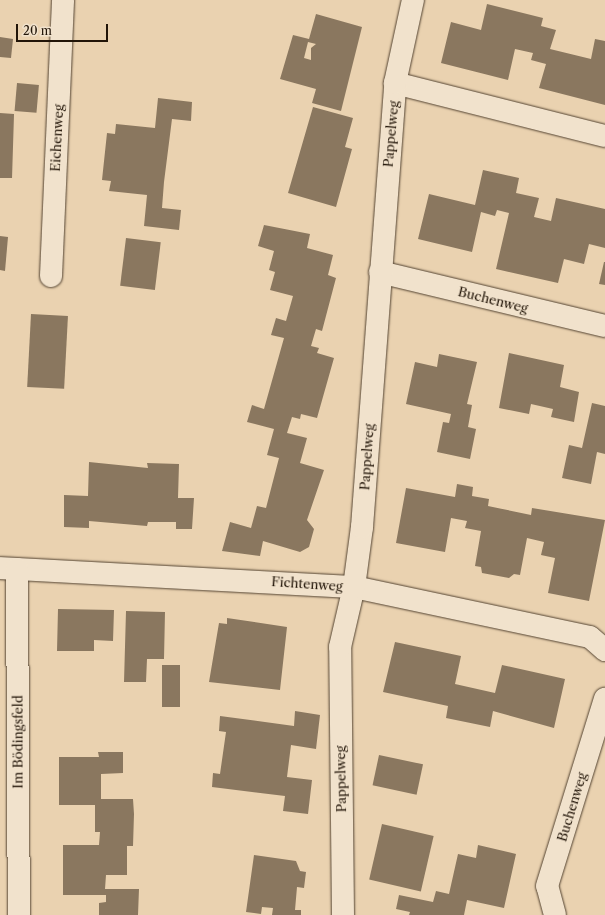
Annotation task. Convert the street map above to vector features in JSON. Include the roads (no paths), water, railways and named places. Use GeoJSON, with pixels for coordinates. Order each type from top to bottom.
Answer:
{"type":"FeatureCollection","features":[{"type":"Feature","properties":{"kind":"street","name":"Eichenweg"},"geometry":{"type":"LineString","coordinates":[[51,276],[63,0]]}},
{"type":"Feature","properties":{"kind":"street","name":"Pappelweg"},"geometry":{"type":"LineString","coordinates":[[343,915],[340,647],[354,587],[362,527],[395,83],[413,0]]}},
{"type":"Feature","properties":{"kind":"street"},"geometry":{"type":"LineString","coordinates":[[395,83],[604,136]]}},
{"type":"Feature","properties":{"kind":"street","name":"Buchenweg"},"geometry":{"type":"LineString","coordinates":[[380,272],[605,326]]}},
{"type":"Feature","properties":{"kind":"street","name":"Fichtenweg"},"geometry":{"type":"LineString","coordinates":[[9,568],[354,587],[600,639]]}},
{"type":"Feature","properties":{"kind":"street","name":"Im Bödingsfeld"},"geometry":{"type":"LineString","coordinates":[[9,568],[19,915]]}},
{"type":"Feature","properties":{"kind":"street","name":"Buchenweg"},"geometry":{"type":"LineString","coordinates":[[555,915],[547,886],[605,699]]}}]}
